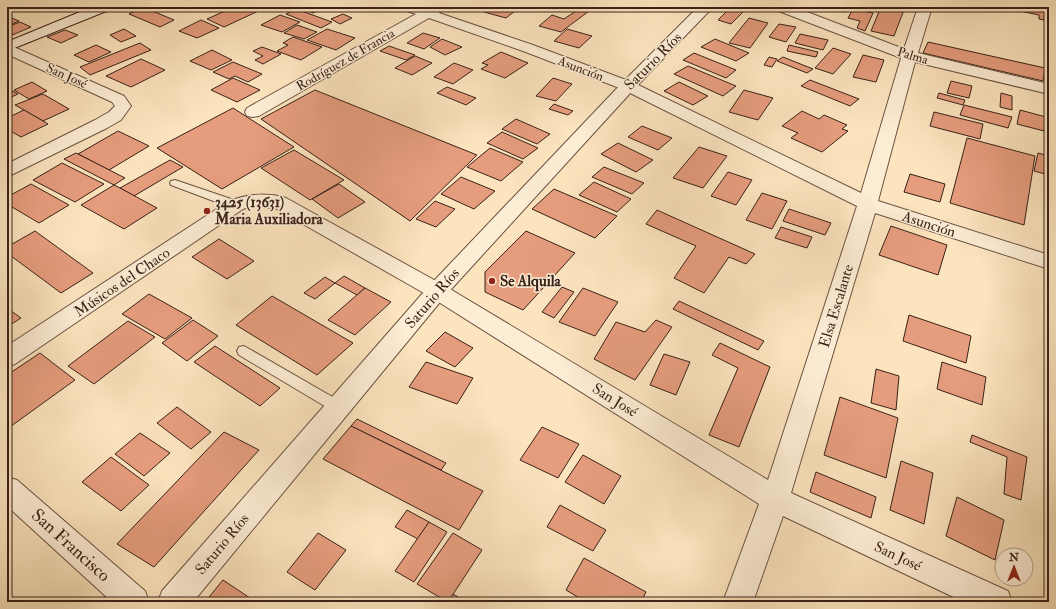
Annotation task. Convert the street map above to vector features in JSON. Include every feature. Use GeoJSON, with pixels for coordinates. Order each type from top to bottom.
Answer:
{"type":"FeatureCollection","features":[{"type":"Feature","properties":{"kind":"street"},"geometry":{"type":"LineString","coordinates":[[7,48],[104,7]]}},
{"type":"Feature","properties":{"kind":"street","name":"Asunción"},"geometry":{"type":"LineString","coordinates":[[409,7],[433,10],[628,86],[812,176],[839,191],[1049,246]]}},
{"type":"Feature","properties":{"kind":"street","name":"Saturio Ríos"},"geometry":{"type":"LineString","coordinates":[[173,602],[437,291],[628,86],[706,7]]}},
{"type":"Feature","properties":{"kind":"street","name":"Palma"},"geometry":{"type":"LineString","coordinates":[[781,7],[910,56],[1049,89]]}},
{"type":"Feature","properties":{"kind":"street","name":"Elsa Escalante"},"geometry":{"type":"LineString","coordinates":[[738,602],[775,499],[870,198],[925,7]]}},
{"type":"Feature","properties":{"kind":"street","name":"Rodríguez de Francia"},"geometry":{"type":"LineString","coordinates":[[253,112],[433,10]]}},
{"type":"Feature","properties":{"kind":"street","name":"San José"},"geometry":{"type":"LineString","coordinates":[[7,48],[118,99],[123,106],[115,116],[101,124],[7,171]]}},
{"type":"Feature","properties":{"kind":"street","name":"Asunción"},"geometry":{"type":"LineString","coordinates":[[870,198],[1049,262]]}},
{"type":"Feature","properties":{"kind":"street","name":"San José"},"geometry":{"type":"LineString","coordinates":[[236,204],[250,200],[279,202],[437,291],[775,499],[997,602]]}},
{"type":"Feature","properties":{"kind":"street","name":"Músicos del Chaco"},"geometry":{"type":"LineString","coordinates":[[7,358],[236,204]]}},
{"type":"Feature","properties":{"kind":"street","name":"San Francisco"},"geometry":{"type":"LineString","coordinates":[[7,489],[134,602]]}},
{"type":"Feature","properties":{"kind":"lane"},"geometry":{"type":"LineString","coordinates":[[175,183],[236,204]]}},
{"type":"Feature","properties":{"kind":"lane"},"geometry":{"type":"LineString","coordinates":[[244,351],[338,407]]}},
{"type":"Feature","properties":{"kind":"building"},"geometry":{"type":"Polygon","coordinates":[[[143,7],[174,20],[160,27],[129,14],[143,7]]]}},
{"type":"Feature","properties":{"kind":"building"},"geometry":{"type":"Polygon","coordinates":[[[234,7],[267,7],[224,27],[207,19],[234,7]]]}},
{"type":"Feature","properties":{"kind":"building"},"geometry":{"type":"Polygon","coordinates":[[[299,7],[325,7],[313,13],[299,7]]]}},
{"type":"Feature","properties":{"kind":"building"},"geometry":{"type":"Polygon","coordinates":[[[490,7],[520,7],[506,18],[484,12],[490,7]]]}},
{"type":"Feature","properties":{"kind":"building"},"geometry":{"type":"Polygon","coordinates":[[[731,7],[744,11],[731,24],[718,20],[731,7]]]}},
{"type":"Feature","properties":{"kind":"building"},"geometry":{"type":"Polygon","coordinates":[[[822,7],[847,7],[844,12],[822,7]]]}},
{"type":"Feature","properties":{"kind":"building"},"geometry":{"type":"Polygon","coordinates":[[[881,7],[905,7],[894,36],[871,31],[881,7]]]}},
{"type":"Feature","properties":{"kind":"building"},"geometry":{"type":"Polygon","coordinates":[[[1016,7],[1049,7],[1049,21],[1039,19],[1039,15],[1015,10],[1016,7]]]}},
{"type":"Feature","properties":{"kind":"building"},"geometry":{"type":"Polygon","coordinates":[[[296,9],[332,22],[321,28],[286,14],[296,9]]]}},
{"type":"Feature","properties":{"kind":"building"},"geometry":{"type":"Polygon","coordinates":[[[579,9],[589,11],[561,32],[539,26],[552,15],[564,19],[579,9]]]}},
{"type":"Feature","properties":{"kind":"building"},"geometry":{"type":"Polygon","coordinates":[[[853,9],[873,13],[865,31],[857,28],[860,21],[848,18],[853,9]]]}},
{"type":"Feature","properties":{"kind":"building"},"geometry":{"type":"Polygon","coordinates":[[[343,14],[352,18],[340,24],[331,19],[343,14]]]}},
{"type":"Feature","properties":{"kind":"building"},"geometry":{"type":"Polygon","coordinates":[[[280,15],[300,22],[282,32],[261,25],[280,15]]]}},
{"type":"Feature","properties":{"kind":"building"},"geometry":{"type":"Polygon","coordinates":[[[7,16],[19,21],[7,26],[7,16]]]}},
{"type":"Feature","properties":{"kind":"building"},"geometry":{"type":"Polygon","coordinates":[[[749,18],[768,23],[750,48],[729,43],[749,18]]]}},
{"type":"Feature","properties":{"kind":"building"},"geometry":{"type":"Polygon","coordinates":[[[201,20],[219,28],[197,38],[179,31],[201,20]]]}},
{"type":"Feature","properties":{"kind":"building"},"geometry":{"type":"Polygon","coordinates":[[[20,22],[31,27],[10,36],[7,35],[7,27],[20,22]]]}},
{"type":"Feature","properties":{"kind":"building"},"geometry":{"type":"Polygon","coordinates":[[[779,24],[796,27],[786,42],[769,37],[779,24]]]}},
{"type":"Feature","properties":{"kind":"building"},"geometry":{"type":"Polygon","coordinates":[[[297,25],[317,32],[304,39],[284,33],[297,25]]]}},
{"type":"Feature","properties":{"kind":"building"},"geometry":{"type":"Polygon","coordinates":[[[124,29],[136,36],[121,42],[110,35],[124,29]]]}},
{"type":"Feature","properties":{"kind":"building"},"geometry":{"type":"Polygon","coordinates":[[[327,29],[355,38],[336,50],[307,40],[327,29]]]}},
{"type":"Feature","properties":{"kind":"building"},"geometry":{"type":"Polygon","coordinates":[[[567,29],[592,36],[579,48],[554,41],[567,29]]]}},
{"type":"Feature","properties":{"kind":"building"},"geometry":{"type":"Polygon","coordinates":[[[65,30],[78,35],[61,43],[47,37],[65,30]]]}},
{"type":"Feature","properties":{"kind":"building"},"geometry":{"type":"Polygon","coordinates":[[[423,33],[440,38],[424,49],[407,43],[423,33]]]}},
{"type":"Feature","properties":{"kind":"building"},"geometry":{"type":"Polygon","coordinates":[[[800,34],[828,40],[823,50],[795,43],[800,34]]]}},
{"type":"Feature","properties":{"kind":"building"},"geometry":{"type":"Polygon","coordinates":[[[293,37],[322,47],[301,60],[277,51],[288,45],[283,43],[293,37]]]}},
{"type":"Feature","properties":{"kind":"building"},"geometry":{"type":"Polygon","coordinates":[[[442,39],[462,47],[445,55],[430,47],[442,39]]]}},
{"type":"Feature","properties":{"kind":"building"},"geometry":{"type":"Polygon","coordinates":[[[715,39],[749,53],[736,61],[701,47],[715,39]]]}},
{"type":"Feature","properties":{"kind":"building"},"geometry":{"type":"Polygon","coordinates":[[[928,42],[1045,68],[1043,81],[923,53],[928,42]]]}},
{"type":"Feature","properties":{"kind":"building"},"geometry":{"type":"Polygon","coordinates":[[[140,43],[151,50],[90,75],[80,67],[140,43]]]}},
{"type":"Feature","properties":{"kind":"building"},"geometry":{"type":"Polygon","coordinates":[[[96,45],[111,52],[89,62],[74,55],[96,45]]]}},
{"type":"Feature","properties":{"kind":"building"},"geometry":{"type":"Polygon","coordinates":[[[789,45],[818,52],[816,57],[787,51],[789,45]]]}},
{"type":"Feature","properties":{"kind":"building"},"geometry":{"type":"Polygon","coordinates":[[[389,46],[415,55],[406,60],[380,51],[389,46]]]}},
{"type":"Feature","properties":{"kind":"building"},"geometry":{"type":"Polygon","coordinates":[[[262,47],[281,54],[263,64],[255,60],[263,56],[253,51],[262,47]]]}},
{"type":"Feature","properties":{"kind":"building"},"geometry":{"type":"Polygon","coordinates":[[[833,48],[851,54],[833,74],[815,68],[833,48]]]}},
{"type":"Feature","properties":{"kind":"building"},"geometry":{"type":"Polygon","coordinates":[[[212,50],[232,60],[211,70],[190,61],[212,50]]]}},
{"type":"Feature","properties":{"kind":"building"},"geometry":{"type":"Polygon","coordinates":[[[501,52],[528,63],[505,78],[481,69],[488,65],[482,63],[501,52]]]}},
{"type":"Feature","properties":{"kind":"building"},"geometry":{"type":"Polygon","coordinates":[[[694,53],[736,70],[726,78],[683,60],[694,53]]]}},
{"type":"Feature","properties":{"kind":"building"},"geometry":{"type":"Polygon","coordinates":[[[863,55],[884,60],[876,82],[853,77],[863,55]]]}},
{"type":"Feature","properties":{"kind":"building"},"geometry":{"type":"Polygon","coordinates":[[[415,56],[432,63],[412,75],[395,68],[415,56]]]}},
{"type":"Feature","properties":{"kind":"building"},"geometry":{"type":"Polygon","coordinates":[[[769,57],[777,59],[772,67],[764,65],[769,57]]]}},
{"type":"Feature","properties":{"kind":"building"},"geometry":{"type":"Polygon","coordinates":[[[783,57],[813,69],[807,73],[777,61],[783,57]]]}},
{"type":"Feature","properties":{"kind":"building"},"geometry":{"type":"Polygon","coordinates":[[[141,59],[165,70],[131,87],[106,76],[141,59]]]}},
{"type":"Feature","properties":{"kind":"building"},"geometry":{"type":"Polygon","coordinates":[[[233,62],[262,74],[248,82],[235,76],[229,79],[213,72],[233,62]]]}},
{"type":"Feature","properties":{"kind":"building"},"geometry":{"type":"Polygon","coordinates":[[[454,63],[473,70],[453,84],[434,77],[454,63]]]}},
{"type":"Feature","properties":{"kind":"building"},"geometry":{"type":"Polygon","coordinates":[[[688,66],[736,86],[723,96],[674,74],[688,66]]]}},
{"type":"Feature","properties":{"kind":"building"},"geometry":{"type":"Polygon","coordinates":[[[233,78],[260,90],[237,102],[211,90],[233,78]]]}},
{"type":"Feature","properties":{"kind":"building"},"geometry":{"type":"Polygon","coordinates":[[[553,78],[572,84],[556,101],[536,96],[553,78]]]}},
{"type":"Feature","properties":{"kind":"building"},"geometry":{"type":"Polygon","coordinates":[[[810,80],[859,99],[850,106],[801,86],[810,80]]]}},
{"type":"Feature","properties":{"kind":"building"},"geometry":{"type":"Polygon","coordinates":[[[951,81],[972,86],[969,98],[947,93],[951,81]]]}},
{"type":"Feature","properties":{"kind":"building"},"geometry":{"type":"Polygon","coordinates":[[[32,82],[47,91],[29,99],[14,90],[32,82]]]}},
{"type":"Feature","properties":{"kind":"building"},"geometry":{"type":"Polygon","coordinates":[[[679,82],[708,96],[693,105],[664,91],[679,82]]]}},
{"type":"Feature","properties":{"kind":"building"},"geometry":{"type":"Polygon","coordinates":[[[447,87],[476,98],[466,105],[437,93],[447,87]]]}},
{"type":"Feature","properties":{"kind":"building"},"geometry":{"type":"Polygon","coordinates":[[[7,88],[18,94],[7,99],[7,88]]]}},
{"type":"Feature","properties":{"kind":"building"},"geometry":{"type":"Polygon","coordinates":[[[315,90],[477,155],[410,221],[261,119],[315,90]]]}},
{"type":"Feature","properties":{"kind":"building"},"geometry":{"type":"Polygon","coordinates":[[[744,90],[773,98],[758,120],[729,112],[744,90]]]}},
{"type":"Feature","properties":{"kind":"building"},"geometry":{"type":"Polygon","coordinates":[[[939,93],[965,100],[963,105],[937,98],[939,93]]]}},
{"type":"Feature","properties":{"kind":"building"},"geometry":{"type":"Polygon","coordinates":[[[1001,93],[1012,96],[1012,110],[1000,107],[1001,93]]]}},
{"type":"Feature","properties":{"kind":"building"},"geometry":{"type":"Polygon","coordinates":[[[43,94],[69,109],[43,121],[15,105],[43,94]]]}},
{"type":"Feature","properties":{"kind":"building"},"geometry":{"type":"Polygon","coordinates":[[[554,104],[573,111],[568,115],[549,109],[554,104]]]}},
{"type":"Feature","properties":{"kind":"building"},"geometry":{"type":"Polygon","coordinates":[[[964,105],[1012,117],[1008,128],[960,115],[964,105]]]}},
{"type":"Feature","properties":{"kind":"building"},"geometry":{"type":"Polygon","coordinates":[[[233,108],[294,147],[222,189],[157,148],[233,108]]]}},
{"type":"Feature","properties":{"kind":"building"},"geometry":{"type":"Polygon","coordinates":[[[24,110],[48,124],[21,137],[7,129],[7,118],[24,110]]]}},
{"type":"Feature","properties":{"kind":"building"},"geometry":{"type":"Polygon","coordinates":[[[1020,110],[1046,117],[1044,131],[1017,124],[1020,110]]]}},
{"type":"Feature","properties":{"kind":"building"},"geometry":{"type":"Polygon","coordinates":[[[802,111],[819,119],[824,115],[847,125],[842,129],[848,131],[822,152],[791,138],[798,133],[782,126],[802,111]]]}},
{"type":"Feature","properties":{"kind":"building"},"geometry":{"type":"Polygon","coordinates":[[[934,112],[983,124],[980,139],[930,126],[934,112]]]}},
{"type":"Feature","properties":{"kind":"building"},"geometry":{"type":"Polygon","coordinates":[[[516,119],[550,134],[537,144],[502,129],[516,119]]]}},
{"type":"Feature","properties":{"kind":"building"},"geometry":{"type":"Polygon","coordinates":[[[642,126],[672,138],[658,150],[628,137],[642,126]]]}},
{"type":"Feature","properties":{"kind":"building"},"geometry":{"type":"Polygon","coordinates":[[[118,131],[149,146],[109,170],[78,154],[118,131]]]}},
{"type":"Feature","properties":{"kind":"building"},"geometry":{"type":"Polygon","coordinates":[[[502,132],[538,148],[523,159],[487,143],[502,132]]]}},
{"type":"Feature","properties":{"kind":"building"},"geometry":{"type":"Polygon","coordinates":[[[967,138],[1035,156],[1024,225],[950,203],[967,138]]]}},
{"type":"Feature","properties":{"kind":"building"},"geometry":{"type":"Polygon","coordinates":[[[618,143],[653,160],[636,172],[601,154],[618,143]]]}},
{"type":"Feature","properties":{"kind":"building"},"geometry":{"type":"Polygon","coordinates":[[[699,147],[727,156],[703,188],[673,178],[699,147]]]}},
{"type":"Feature","properties":{"kind":"building"},"geometry":{"type":"Polygon","coordinates":[[[490,148],[523,162],[501,181],[467,167],[490,148]]]}},
{"type":"Feature","properties":{"kind":"building"},"geometry":{"type":"Polygon","coordinates":[[[294,150],[344,180],[310,200],[261,168],[294,150]]]}},
{"type":"Feature","properties":{"kind":"building"},"geometry":{"type":"Polygon","coordinates":[[[76,153],[125,178],[114,185],[64,159],[76,153]]]}},
{"type":"Feature","properties":{"kind":"building"},"geometry":{"type":"Polygon","coordinates":[[[1038,153],[1049,156],[1049,175],[1034,171],[1038,153]]]}},
{"type":"Feature","properties":{"kind":"building"},"geometry":{"type":"Polygon","coordinates":[[[170,160],[183,167],[134,196],[120,188],[170,160]]]}},
{"type":"Feature","properties":{"kind":"building"},"geometry":{"type":"Polygon","coordinates":[[[62,163],[104,184],[75,202],[33,180],[62,163]]]}},
{"type":"Feature","properties":{"kind":"building"},"geometry":{"type":"Polygon","coordinates":[[[604,167],[644,183],[632,194],[592,177],[604,167]]]}},
{"type":"Feature","properties":{"kind":"building"},"geometry":{"type":"Polygon","coordinates":[[[728,172],[752,180],[736,205],[711,196],[728,172]]]}},
{"type":"Feature","properties":{"kind":"building"},"geometry":{"type":"Polygon","coordinates":[[[910,174],[945,184],[940,202],[904,192],[910,174]]]}},
{"type":"Feature","properties":{"kind":"building"},"geometry":{"type":"Polygon","coordinates":[[[461,177],[495,191],[474,209],[441,194],[461,177]]]}},
{"type":"Feature","properties":{"kind":"building"},"geometry":{"type":"Polygon","coordinates":[[[594,182],[631,199],[617,212],[579,195],[594,182]]]}},
{"type":"Feature","properties":{"kind":"building"},"geometry":{"type":"Polygon","coordinates":[[[31,184],[69,205],[39,223],[7,204],[7,197],[31,184]]]}},
{"type":"Feature","properties":{"kind":"building"},"geometry":{"type":"Polygon","coordinates":[[[339,184],[365,202],[338,218],[312,199],[339,184]]]}},
{"type":"Feature","properties":{"kind":"building"},"geometry":{"type":"Polygon","coordinates":[[[114,185],[157,208],[124,229],[81,205],[114,185]]]}},
{"type":"Feature","properties":{"kind":"building"},"geometry":{"type":"Polygon","coordinates":[[[554,189],[617,216],[595,238],[532,209],[554,189]]]}},
{"type":"Feature","properties":{"kind":"building"},"geometry":{"type":"Polygon","coordinates":[[[762,193],[787,201],[772,229],[746,220],[762,193]]]}},
{"type":"Feature","properties":{"kind":"building"},"geometry":{"type":"Polygon","coordinates":[[[435,201],[455,209],[436,227],[416,219],[435,201]]]}},
{"type":"Feature","properties":{"kind":"building"},"geometry":{"type":"Polygon","coordinates":[[[789,209],[831,223],[825,235],[783,221],[789,209]]]}},
{"type":"Feature","properties":{"kind":"building"},"geometry":{"type":"Polygon","coordinates":[[[657,210],[755,254],[746,264],[729,257],[704,293],[674,278],[696,246],[646,224],[657,210]]]}},
{"type":"Feature","properties":{"kind":"building"},"geometry":{"type":"Polygon","coordinates":[[[891,226],[947,245],[938,275],[879,255],[891,226]]]}},
{"type":"Feature","properties":{"kind":"building"},"geometry":{"type":"Polygon","coordinates":[[[781,227],[812,237],[807,248],[775,238],[781,227]]]}},
{"type":"Feature","properties":{"kind":"building"},"geometry":{"type":"Polygon","coordinates":[[[35,231],[93,273],[61,293],[7,253],[7,247],[35,231]]]}},
{"type":"Feature","properties":{"kind":"building"},"geometry":{"type":"Polygon","coordinates":[[[526,231],[575,253],[523,310],[485,292],[485,272],[526,231]]]}},
{"type":"Feature","properties":{"kind":"building"},"geometry":{"type":"Polygon","coordinates":[[[219,239],[254,261],[227,279],[192,257],[219,239]]]}},
{"type":"Feature","properties":{"kind":"building"},"geometry":{"type":"Polygon","coordinates":[[[344,276],[365,288],[357,295],[335,283],[344,276]]]}},
{"type":"Feature","properties":{"kind":"building"},"geometry":{"type":"Polygon","coordinates":[[[325,277],[335,283],[315,299],[304,293],[325,277]]]}},
{"type":"Feature","properties":{"kind":"building"},"geometry":{"type":"Polygon","coordinates":[[[562,287],[574,292],[554,318],[542,312],[562,287]]]}},
{"type":"Feature","properties":{"kind":"building"},"geometry":{"type":"Polygon","coordinates":[[[365,288],[391,302],[355,335],[328,320],[365,288]]]}},
{"type":"Feature","properties":{"kind":"building"},"geometry":{"type":"Polygon","coordinates":[[[583,288],[618,302],[595,336],[559,322],[583,288]]]}},
{"type":"Feature","properties":{"kind":"building"},"geometry":{"type":"Polygon","coordinates":[[[149,294],[192,318],[165,339],[122,314],[149,294]]]}},
{"type":"Feature","properties":{"kind":"building"},"geometry":{"type":"Polygon","coordinates":[[[272,296],[353,343],[317,375],[236,325],[272,296]]]}},
{"type":"Feature","properties":{"kind":"building"},"geometry":{"type":"Polygon","coordinates":[[[679,301],[764,341],[758,350],[673,309],[679,301]]]}},
{"type":"Feature","properties":{"kind":"building"},"geometry":{"type":"Polygon","coordinates":[[[7,308],[21,318],[7,327],[7,308]]]}},
{"type":"Feature","properties":{"kind":"building"},"geometry":{"type":"Polygon","coordinates":[[[909,315],[971,336],[966,363],[903,341],[909,315]]]}},
{"type":"Feature","properties":{"kind":"building"},"geometry":{"type":"Polygon","coordinates":[[[193,320],[218,336],[187,361],[162,343],[193,320]]]}},
{"type":"Feature","properties":{"kind":"building"},"geometry":{"type":"Polygon","coordinates":[[[656,320],[672,327],[635,380],[594,359],[616,322],[645,332],[656,320]]]}},
{"type":"Feature","properties":{"kind":"building"},"geometry":{"type":"Polygon","coordinates":[[[128,321],[155,337],[94,384],[68,366],[128,321]]]}},
{"type":"Feature","properties":{"kind":"building"},"geometry":{"type":"Polygon","coordinates":[[[445,332],[473,348],[455,367],[426,351],[445,332]]]}},
{"type":"Feature","properties":{"kind":"building"},"geometry":{"type":"Polygon","coordinates":[[[720,343],[770,367],[739,447],[709,435],[738,368],[712,355],[720,343]]]}},
{"type":"Feature","properties":{"kind":"building"},"geometry":{"type":"Polygon","coordinates":[[[215,346],[280,388],[260,406],[194,362],[215,346]]]}},
{"type":"Feature","properties":{"kind":"building"},"geometry":{"type":"Polygon","coordinates":[[[40,353],[75,380],[7,429],[7,375],[40,353]]]}},
{"type":"Feature","properties":{"kind":"building"},"geometry":{"type":"Polygon","coordinates":[[[664,354],[690,362],[676,395],[650,385],[664,354]]]}},
{"type":"Feature","properties":{"kind":"building"},"geometry":{"type":"Polygon","coordinates":[[[426,362],[473,378],[457,404],[409,387],[426,362]]]}},
{"type":"Feature","properties":{"kind":"building"},"geometry":{"type":"Polygon","coordinates":[[[942,362],[986,377],[982,405],[937,389],[942,362]]]}},
{"type":"Feature","properties":{"kind":"building"},"geometry":{"type":"Polygon","coordinates":[[[876,369],[899,376],[896,410],[871,403],[876,369]]]}},
{"type":"Feature","properties":{"kind":"building"},"geometry":{"type":"Polygon","coordinates":[[[840,397],[898,418],[886,478],[824,455],[840,397]]]}},
{"type":"Feature","properties":{"kind":"building"},"geometry":{"type":"Polygon","coordinates":[[[177,407],[211,432],[191,449],[157,423],[177,407]]]}},
{"type":"Feature","properties":{"kind":"building"},"geometry":{"type":"Polygon","coordinates":[[[357,419],[446,463],[441,470],[351,426],[357,419]]]}},
{"type":"Feature","properties":{"kind":"building"},"geometry":{"type":"Polygon","coordinates":[[[351,426],[483,491],[459,530],[323,459],[351,426]]]}},
{"type":"Feature","properties":{"kind":"building"},"geometry":{"type":"Polygon","coordinates":[[[542,427],[579,444],[558,478],[520,460],[542,427]]]}},
{"type":"Feature","properties":{"kind":"building"},"geometry":{"type":"Polygon","coordinates":[[[224,432],[259,450],[154,567],[117,544],[224,432]]]}},
{"type":"Feature","properties":{"kind":"building"},"geometry":{"type":"Polygon","coordinates":[[[140,433],[170,453],[144,476],[115,454],[140,433]]]}},
{"type":"Feature","properties":{"kind":"building"},"geometry":{"type":"Polygon","coordinates":[[[972,435],[1027,457],[1021,500],[1004,494],[1007,457],[970,442],[972,435]]]}},
{"type":"Feature","properties":{"kind":"building"},"geometry":{"type":"Polygon","coordinates":[[[583,455],[621,476],[604,504],[565,482],[583,455]]]}},
{"type":"Feature","properties":{"kind":"building"},"geometry":{"type":"Polygon","coordinates":[[[111,457],[149,485],[121,511],[82,482],[111,457]]]}},
{"type":"Feature","properties":{"kind":"building"},"geometry":{"type":"Polygon","coordinates":[[[901,461],[933,473],[924,524],[890,510],[901,461]]]}},
{"type":"Feature","properties":{"kind":"building"},"geometry":{"type":"Polygon","coordinates":[[[816,472],[876,497],[871,518],[810,492],[816,472]]]}},
{"type":"Feature","properties":{"kind":"building"},"geometry":{"type":"Polygon","coordinates":[[[957,497],[1004,520],[998,547],[994,547],[994,560],[946,536],[957,497]]]}},
{"type":"Feature","properties":{"kind":"building"},"geometry":{"type":"Polygon","coordinates":[[[560,505],[606,530],[593,551],[547,527],[560,505]]]}},
{"type":"Feature","properties":{"kind":"building"},"geometry":{"type":"Polygon","coordinates":[[[407,510],[429,522],[418,539],[395,527],[407,510]]]}},
{"type":"Feature","properties":{"kind":"building"},"geometry":{"type":"Polygon","coordinates":[[[429,522],[447,532],[414,582],[395,571],[429,522]]]}},
{"type":"Feature","properties":{"kind":"building"},"geometry":{"type":"Polygon","coordinates":[[[318,533],[346,550],[315,590],[287,572],[318,533]]]}},
{"type":"Feature","properties":{"kind":"building"},"geometry":{"type":"Polygon","coordinates":[[[453,533],[482,550],[448,602],[417,584],[453,533]]]}},
{"type":"Feature","properties":{"kind":"building"},"geometry":{"type":"Polygon","coordinates":[[[584,558],[646,592],[641,602],[586,602],[566,590],[584,558]]]}},
{"type":"Feature","properties":{"kind":"building"},"geometry":{"type":"Polygon","coordinates":[[[223,580],[256,602],[205,602],[223,580]]]}},
{"type":"Feature","properties":{"kind":"building"},"geometry":{"type":"Polygon","coordinates":[[[453,594],[467,602],[448,602],[453,594]]]}},
{"type":"Feature","properties":{"kind":"place","name":"3425 (13631) Maria Auxiliadora"},"geometry":{"type":"Point","coordinates":[207,211]}},
{"type":"Feature","properties":{"kind":"place","name":"Se Alquila"},"geometry":{"type":"Point","coordinates":[492,281]}}]}
